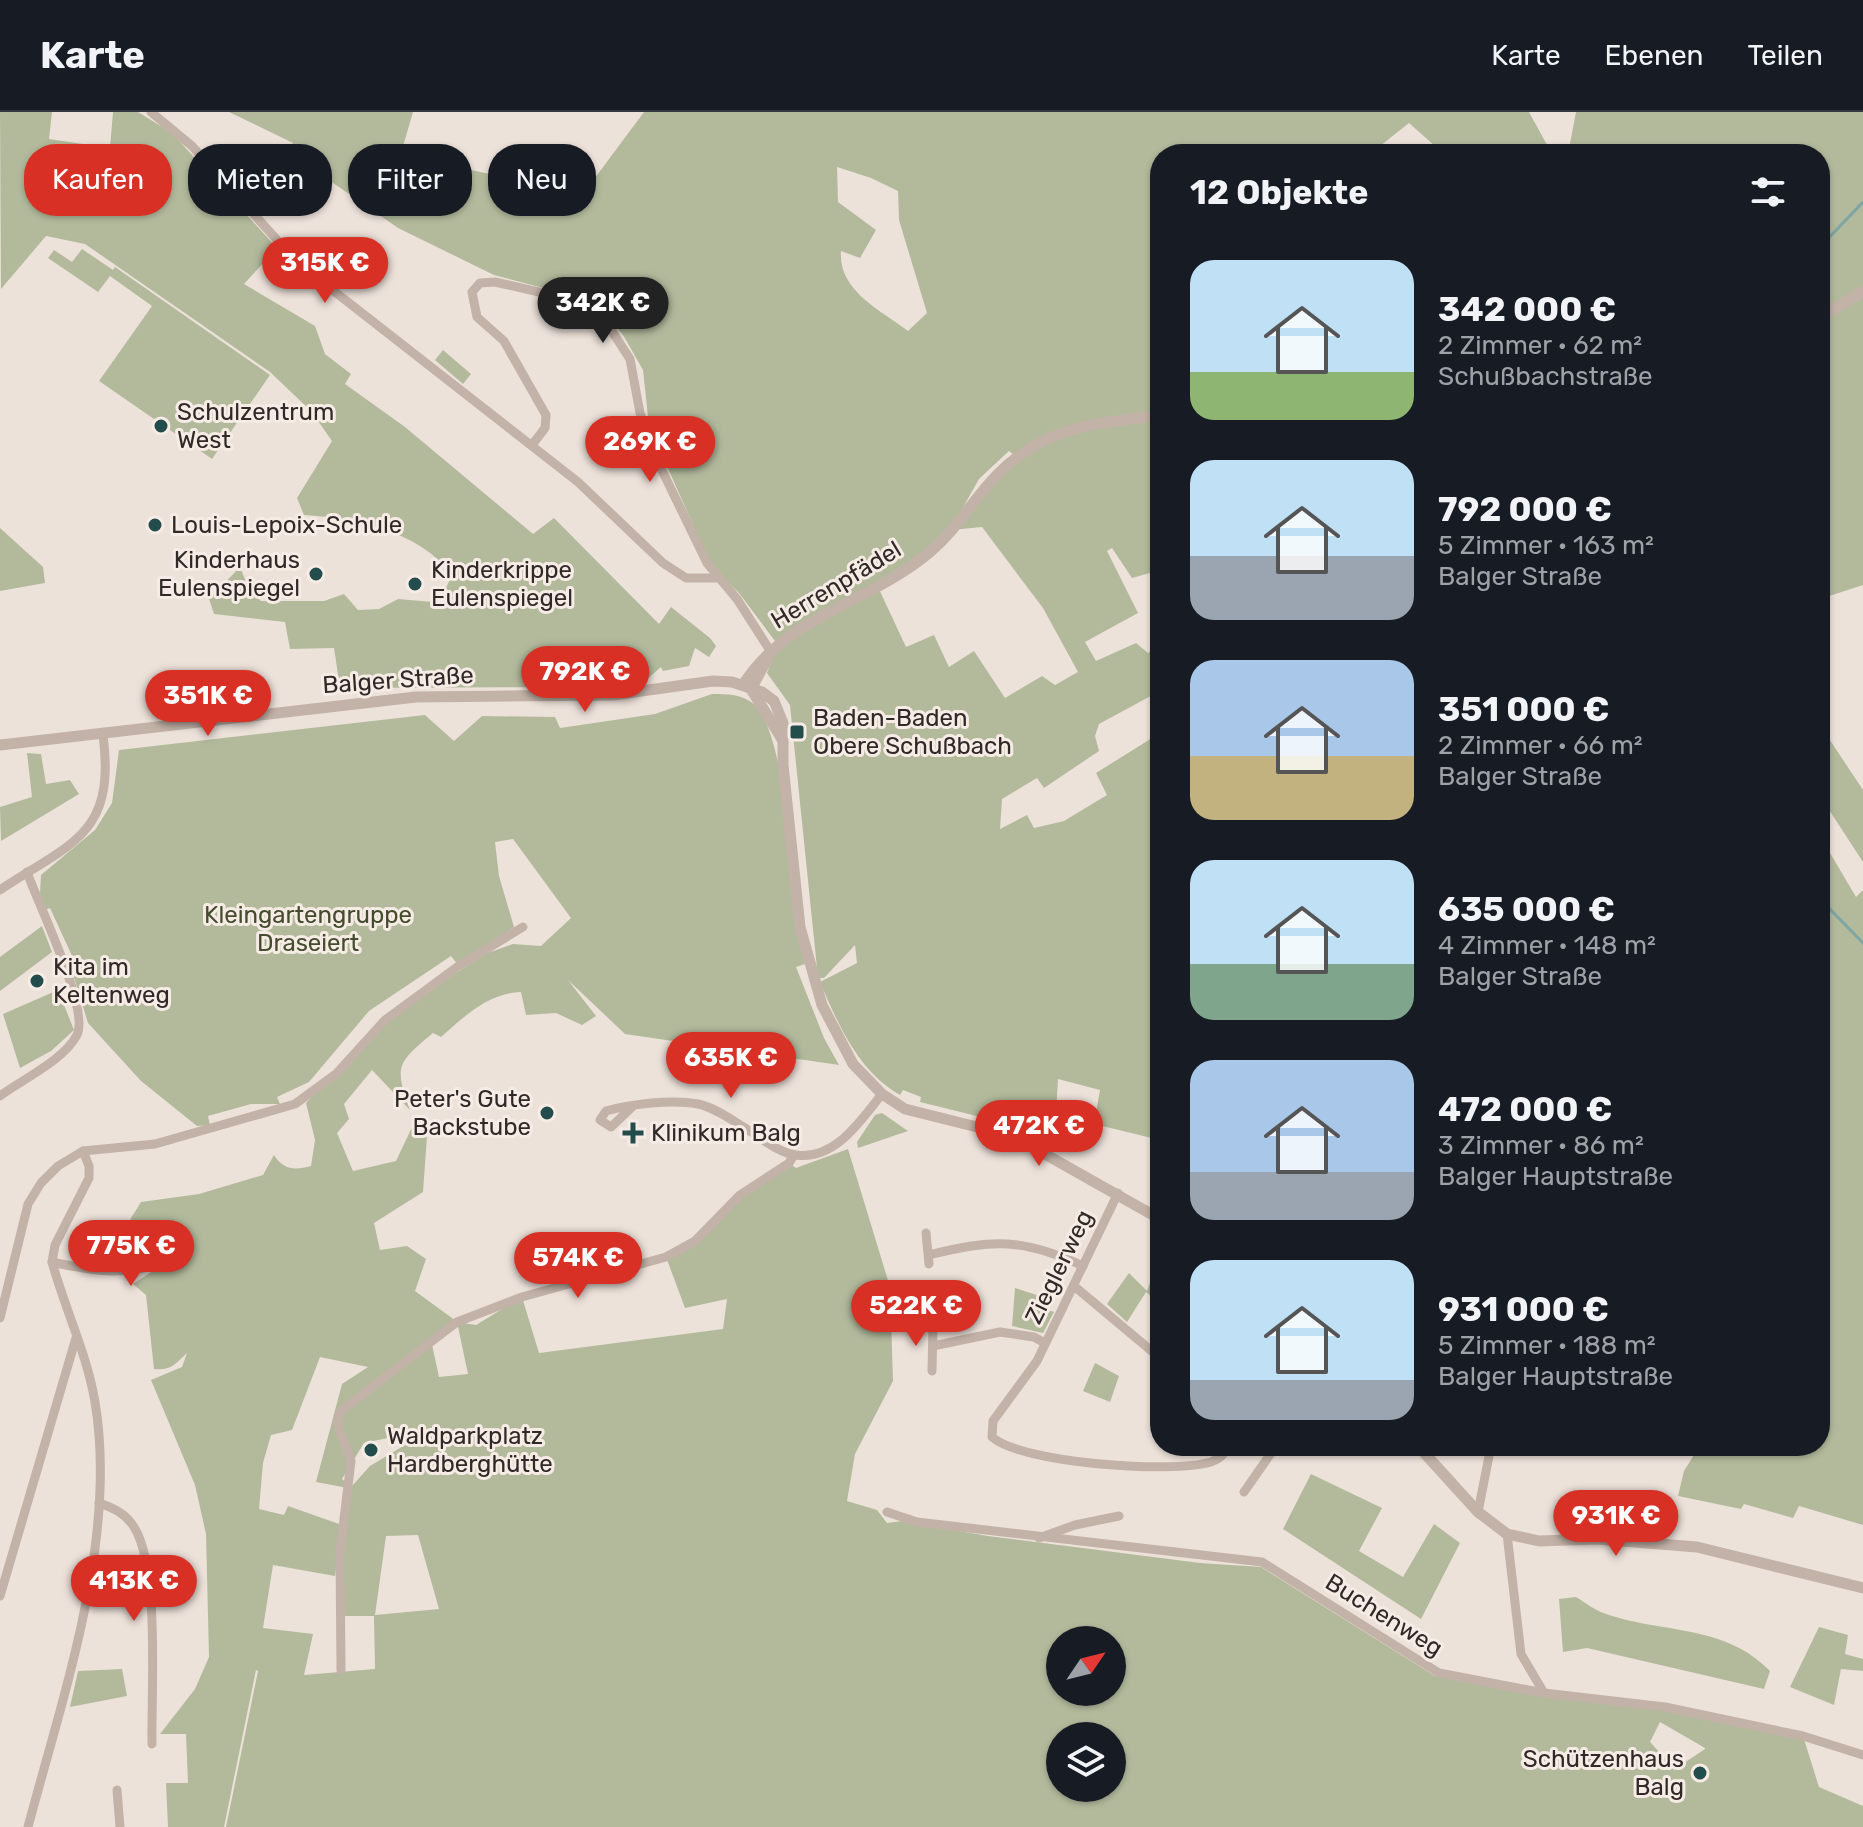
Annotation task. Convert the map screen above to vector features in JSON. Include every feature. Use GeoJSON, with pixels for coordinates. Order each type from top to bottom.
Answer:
{"type":"FeatureCollection","features":[{"type":"Feature","properties":{"kind":"street"},"geometry":{"type":"LineString","coordinates":[[151,112],[192,146],[298,263],[578,482],[663,563],[686,578],[718,578]]}},
{"type":"Feature","properties":{"kind":"street"},"geometry":{"type":"LineString","coordinates":[[535,448],[545,428],[546,415],[504,341],[477,317],[472,292],[480,283],[495,282],[591,304],[611,326],[635,370],[640,413],[657,460],[718,578],[737,599],[771,652]]}},
{"type":"Feature","properties":{"kind":"street"},"geometry":{"type":"LineString","coordinates":[[1830,312],[1863,291]]}},
{"type":"Feature","properties":{"kind":"street","name":"Herrenpfädel"},"geometry":{"type":"LineString","coordinates":[[747,687],[754,667],[796,630],[894,578],[921,559],[951,529],[987,482],[1038,443],[1097,424],[1150,416]]}},
{"type":"Feature","properties":{"kind":"street","name":"Balger Straße"},"geometry":{"type":"LineString","coordinates":[[0,745],[416,697],[579,697],[713,681],[747,687]]}},
{"type":"Feature","properties":{"kind":"street"},"geometry":{"type":"LineString","coordinates":[[747,687],[769,696],[781,712],[800,927],[813,980],[844,1050],[882,1094],[920,1116],[1013,1136],[1150,1213]]}},
{"type":"Feature","properties":{"kind":"street"},"geometry":{"type":"LineString","coordinates":[[0,890],[62,851],[90,828],[99,812],[106,764],[103,735]]}},
{"type":"Feature","properties":{"kind":"street"},"geometry":{"type":"LineString","coordinates":[[0,1096],[56,1057],[77,1037],[82,1020],[27,872]]}},
{"type":"Feature","properties":{"kind":"street"},"geometry":{"type":"LineString","coordinates":[[0,1318],[28,1204],[41,1183],[58,1166],[83,1151],[168,1141],[295,1104],[316,1092],[336,1074],[385,1020],[457,967],[523,927]]}},
{"type":"Feature","properties":{"kind":"street"},"geometry":{"type":"LineString","coordinates":[[632,1107],[698,1104],[794,1155],[829,1148],[848,1136],[882,1094]]}},
{"type":"Feature","properties":{"kind":"street"},"geometry":{"type":"LineString","coordinates":[[28,1827],[84,1606],[99,1503],[95,1401],[52,1262],[55,1245],[89,1178],[89,1166],[83,1151]]}},
{"type":"Feature","properties":{"kind":"street"},"geometry":{"type":"LineString","coordinates":[[341,1670],[340,1552],[351,1461],[337,1424],[341,1411],[457,1322],[522,1297],[666,1257],[695,1241],[740,1195],[789,1163],[794,1155]]}},
{"type":"Feature","properties":{"kind":"street","name":"Zieglerweg"},"geometry":{"type":"LineString","coordinates":[[1118,1193],[1045,1343],[993,1421],[991,1433],[1008,1449],[1121,1466],[1208,1463],[1222,1456]]}},
{"type":"Feature","properties":{"kind":"street"},"geometry":{"type":"LineString","coordinates":[[926,1233],[929,1259],[980,1242],[1021,1244],[1048,1250],[1083,1266]]}},
{"type":"Feature","properties":{"kind":"street"},"geometry":{"type":"LineString","coordinates":[[52,1262],[106,1273],[138,1270],[163,1264],[176,1236]]}},
{"type":"Feature","properties":{"kind":"street"},"geometry":{"type":"LineString","coordinates":[[1074,1286],[1150,1350]]}},
{"type":"Feature","properties":{"kind":"street"},"geometry":{"type":"LineString","coordinates":[[932,1371],[933,1326]]}},
{"type":"Feature","properties":{"kind":"street"},"geometry":{"type":"LineString","coordinates":[[933,1346],[1000,1332],[1034,1337],[1045,1343]]}},
{"type":"Feature","properties":{"kind":"street"},"geometry":{"type":"LineString","coordinates":[[0,1596],[76,1338]]}},
{"type":"Feature","properties":{"kind":"street"},"geometry":{"type":"LineString","coordinates":[[1244,1492],[1269,1456]]}},
{"type":"Feature","properties":{"kind":"street"},"geometry":{"type":"LineString","coordinates":[[1427,1456],[1478,1512],[1507,1534],[1539,1541],[1597,1539],[1697,1547],[1863,1588]]}},
{"type":"Feature","properties":{"kind":"street"},"geometry":{"type":"LineString","coordinates":[[1478,1512],[1489,1456]]}},
{"type":"Feature","properties":{"kind":"street"},"geometry":{"type":"LineString","coordinates":[[99,1503],[125,1516],[136,1529],[143,1550],[150,1611],[152,1744]]}},
{"type":"Feature","properties":{"kind":"street","name":"Buchenweg"},"geometry":{"type":"LineString","coordinates":[[887,1512],[917,1522],[1262,1562],[1439,1673],[1544,1693],[1665,1707],[1803,1736],[1863,1755]]}},
{"type":"Feature","properties":{"kind":"street"},"geometry":{"type":"LineString","coordinates":[[1039,1538],[1075,1525],[1119,1516]]}},
{"type":"Feature","properties":{"kind":"street"},"geometry":{"type":"LineString","coordinates":[[1507,1534],[1521,1654],[1544,1693]]}},
{"type":"Feature","properties":{"kind":"street"},"geometry":{"type":"LineString","coordinates":[[117,1790],[120,1827]]}},
{"type":"Feature","properties":{"kind":"green space"},"geometry":{"type":"Polygon","coordinates":[[[0,112],[52,112],[49,139],[83,144],[24,144],[24,216],[172,216],[172,144],[110,144],[113,112],[138,112],[172,133],[188,151],[188,216],[248,216],[277,248],[244,284],[315,326],[325,354],[351,374],[345,384],[405,427],[533,534],[554,518],[659,624],[671,607],[716,646],[709,657],[695,648],[689,666],[663,671],[661,667],[646,680],[598,687],[340,688],[334,648],[290,649],[285,622],[214,614],[209,599],[240,567],[250,592],[261,601],[324,601],[344,594],[358,610],[379,609],[398,599],[433,602],[447,586],[452,574],[438,559],[404,537],[345,519],[304,515],[297,498],[332,441],[311,411],[270,372],[85,244],[46,236],[1,289],[0,112]]]}},
{"type":"Feature","properties":{"kind":"green space"},"geometry":{"type":"Polygon","coordinates":[[[229,112],[413,112],[404,144],[348,144],[348,193],[332,182],[332,144],[292,144],[229,112]]]}},
{"type":"Feature","properties":{"kind":"green space"},"geometry":{"type":"Polygon","coordinates":[[[644,112],[1529,112],[1547,144],[1433,144],[1409,123],[1383,144],[1150,144],[1150,412],[1107,418],[1014,455],[1009,451],[979,479],[955,522],[1000,474],[1033,450],[1086,431],[1150,420],[1150,573],[1132,578],[1112,548],[1107,551],[1138,613],[1085,642],[1096,661],[1136,643],[1150,652],[1150,696],[1099,724],[1095,736],[1099,751],[1044,788],[1037,778],[1002,799],[1000,829],[1027,815],[1034,828],[1064,821],[1107,795],[1096,773],[1150,739],[1150,1138],[1094,1124],[1100,1090],[1058,1079],[1054,1148],[1013,1125],[920,1102],[921,1097],[903,1090],[900,1095],[885,1085],[861,1060],[842,1030],[820,982],[857,963],[855,945],[824,978],[818,978],[790,705],[767,673],[778,645],[739,593],[711,565],[649,426],[643,370],[623,335],[600,307],[605,292],[585,288],[582,298],[494,275],[398,228],[381,216],[472,216],[472,170],[488,174],[488,216],[596,216],[596,177],[644,112]],[[837,167],[838,202],[876,230],[860,258],[841,251],[846,277],[863,298],[908,331],[927,313],[899,220],[898,191],[837,167]],[[982,527],[951,530],[878,587],[906,647],[934,635],[949,667],[974,651],[1005,698],[1042,676],[1055,685],[1078,672],[1043,608],[982,527]]]}},
{"type":"Feature","properties":{"kind":"green space"},"geometry":{"type":"Polygon","coordinates":[[[1576,112],[1863,112],[1863,286],[1830,306],[1830,144],[1570,144],[1576,112]]]}},
{"type":"Feature","properties":{"kind":"green space"},"geometry":{"type":"Polygon","coordinates":[[[82,249],[113,270],[115,267],[270,375],[212,459],[99,381],[152,306],[110,276],[98,292],[48,258],[54,250],[72,262],[82,249]]]}},
{"type":"Feature","properties":{"kind":"green space"},"geometry":{"type":"Polygon","coordinates":[[[1863,295],[1863,585],[1830,596],[1830,314],[1863,295]]]}},
{"type":"Feature","properties":{"kind":"green space"},"geometry":{"type":"Polygon","coordinates":[[[443,350],[471,374],[463,384],[435,360],[443,350]]]}},
{"type":"Feature","properties":{"kind":"green space"},"geometry":{"type":"Polygon","coordinates":[[[0,528],[43,567],[45,583],[0,591],[0,528]]]}},
{"type":"Feature","properties":{"kind":"green space","name":"Kleingartengruppe Draseiert"},"geometry":{"type":"Polygon","coordinates":[[[712,694],[739,696],[754,704],[765,720],[783,785],[805,964],[796,967],[824,1038],[839,1065],[625,1034],[568,980],[596,1016],[582,1025],[556,1013],[526,1015],[521,992],[488,1001],[441,1037],[433,1033],[406,1059],[401,1074],[410,1110],[372,1070],[344,1104],[349,1119],[337,1133],[353,1171],[396,1161],[414,1123],[428,1122],[423,1192],[374,1223],[380,1250],[407,1246],[426,1259],[415,1291],[456,1321],[431,1340],[439,1377],[468,1374],[457,1322],[476,1325],[522,1297],[539,1353],[723,1329],[727,1299],[685,1308],[666,1257],[695,1241],[740,1195],[789,1163],[796,1168],[848,1149],[890,1287],[893,1381],[855,1454],[847,1501],[877,1510],[887,1523],[902,1521],[988,1536],[1200,1563],[1261,1567],[1435,1676],[1543,1696],[1636,1704],[1803,1736],[1819,1787],[1863,1806],[1863,1827],[226,1827],[256,1670],[224,1827],[168,1827],[166,1783],[188,1783],[186,1734],[160,1734],[195,1689],[209,1657],[206,1534],[195,1485],[151,1380],[182,1367],[187,1353],[169,1367],[154,1369],[146,1295],[133,1284],[160,1266],[121,1273],[104,1262],[141,1202],[199,1194],[263,1175],[274,1155],[291,1168],[311,1166],[315,1140],[306,1103],[385,1020],[485,954],[513,944],[541,946],[571,918],[513,839],[495,842],[499,876],[514,927],[458,965],[451,956],[369,1011],[309,1082],[277,1097],[280,1104],[251,1104],[208,1116],[210,1125],[197,1126],[141,1081],[88,1023],[73,974],[79,971],[50,908],[45,910],[40,893],[41,875],[95,830],[112,803],[119,750],[425,715],[454,741],[482,716],[555,717],[560,728],[655,714],[712,694]],[[320,1357],[292,1430],[271,1435],[263,1463],[259,1509],[284,1515],[288,1506],[342,1525],[348,1488],[316,1482],[342,1384],[368,1367],[320,1357]],[[402,1435],[364,1443],[342,1479],[351,1487],[370,1466],[405,1445],[402,1435]],[[418,1535],[386,1536],[375,1615],[439,1609],[418,1535]],[[338,1554],[335,1576],[273,1565],[263,1628],[313,1634],[304,1675],[375,1669],[374,1616],[342,1616],[338,1554]],[[1660,1722],[1650,1742],[1675,1769],[1705,1749],[1660,1722]]]}},
{"type":"Feature","properties":{"kind":"green space"},"geometry":{"type":"Polygon","coordinates":[[[1830,740],[1863,790],[1863,862],[1830,811],[1830,740]]]}},
{"type":"Feature","properties":{"kind":"green space"},"geometry":{"type":"Polygon","coordinates":[[[27,753],[41,754],[46,784],[70,780],[79,794],[1,841],[0,807],[32,797],[27,753]]]}},
{"type":"Feature","properties":{"kind":"green space"},"geometry":{"type":"Polygon","coordinates":[[[1830,853],[1856,897],[1863,890],[1863,1525],[1799,1506],[1793,1518],[1744,1504],[1741,1509],[1678,1496],[1684,1471],[1693,1456],[1830,1456],[1830,853]]]}},
{"type":"Feature","properties":{"kind":"green space"},"geometry":{"type":"Polygon","coordinates":[[[42,926],[52,952],[0,991],[0,957],[42,926]]]}},
{"type":"Feature","properties":{"kind":"green space"},"geometry":{"type":"Polygon","coordinates":[[[58,990],[74,1030],[51,1051],[20,1068],[3,1014],[58,990]]]}},
{"type":"Feature","properties":{"kind":"green space"},"geometry":{"type":"Polygon","coordinates":[[[882,1113],[908,1131],[858,1148],[857,1142],[875,1115],[882,1113]]]}},
{"type":"Feature","properties":{"kind":"green space"},"geometry":{"type":"Polygon","coordinates":[[[1129,1273],[1147,1291],[1150,1283],[1150,1295],[1146,1292],[1127,1322],[1107,1304],[1129,1273]]]}},
{"type":"Feature","properties":{"kind":"green space"},"geometry":{"type":"Polygon","coordinates":[[[1015,1288],[1043,1297],[1045,1309],[1054,1312],[1043,1333],[1012,1326],[1015,1288]]]}},
{"type":"Feature","properties":{"kind":"green space"},"geometry":{"type":"Polygon","coordinates":[[[1095,1363],[1119,1376],[1110,1402],[1083,1391],[1095,1363]]]}},
{"type":"Feature","properties":{"kind":"green space"},"geometry":{"type":"Polygon","coordinates":[[[1311,1474],[1382,1508],[1359,1551],[1403,1577],[1434,1524],[1460,1543],[1421,1619],[1283,1529],[1311,1474]]]}},
{"type":"Feature","properties":{"kind":"green space"},"geometry":{"type":"Polygon","coordinates":[[[1576,1597],[1609,1615],[1694,1632],[1734,1645],[1770,1671],[1764,1689],[1587,1648],[1563,1652],[1559,1599],[1576,1597]]]}},
{"type":"Feature","properties":{"kind":"green space"},"geometry":{"type":"Polygon","coordinates":[[[1819,1627],[1848,1635],[1845,1654],[1863,1659],[1863,1671],[1841,1669],[1834,1705],[1790,1687],[1819,1627]]]}},
{"type":"Feature","properties":{"kind":"green space"},"geometry":{"type":"Polygon","coordinates":[[[122,1669],[127,1696],[70,1707],[78,1671],[122,1669]]]}},
{"type":"Feature","properties":{"kind":"waterway"},"geometry":{"type":"LineString","coordinates":[[1830,237],[1863,202]]}},
{"type":"Feature","properties":{"kind":"waterway"},"geometry":{"type":"LineString","coordinates":[[1830,909],[1863,943]]}},
{"type":"Feature","properties":{"kind":"place","name":"Schulzentrum West"},"geometry":{"type":"Point","coordinates":[161,426]}},
{"type":"Feature","properties":{"kind":"place","name":"Louis-Lepoix-Schule"},"geometry":{"type":"Point","coordinates":[155,525]}},
{"type":"Feature","properties":{"kind":"place","name":"Kinderhaus Eulenspiegel"},"geometry":{"type":"Point","coordinates":[316,574]}},
{"type":"Feature","properties":{"kind":"place","name":"Kinderkrippe Eulenspiegel"},"geometry":{"type":"Point","coordinates":[415,584]}},
{"type":"Feature","properties":{"kind":"place","name":"Baden-Baden Obere Schußbach"},"geometry":{"type":"Point","coordinates":[797,732]}},
{"type":"Feature","properties":{"kind":"place","name":"Kita im Keltenweg"},"geometry":{"type":"Point","coordinates":[37,981]}},
{"type":"Feature","properties":{"kind":"place","name":"Peter's Gute Backstube"},"geometry":{"type":"Point","coordinates":[547,1113]}},
{"type":"Feature","properties":{"kind":"place","name":"Klinikum Balg"},"geometry":{"type":"Point","coordinates":[633,1133]}},
{"type":"Feature","properties":{"kind":"place","name":"Waldparkplatz Hardberghütte"},"geometry":{"type":"Point","coordinates":[371,1450]}},
{"type":"Feature","properties":{"kind":"place","name":"Schützenhaus Balg"},"geometry":{"type":"Point","coordinates":[1700,1773]}}]}
